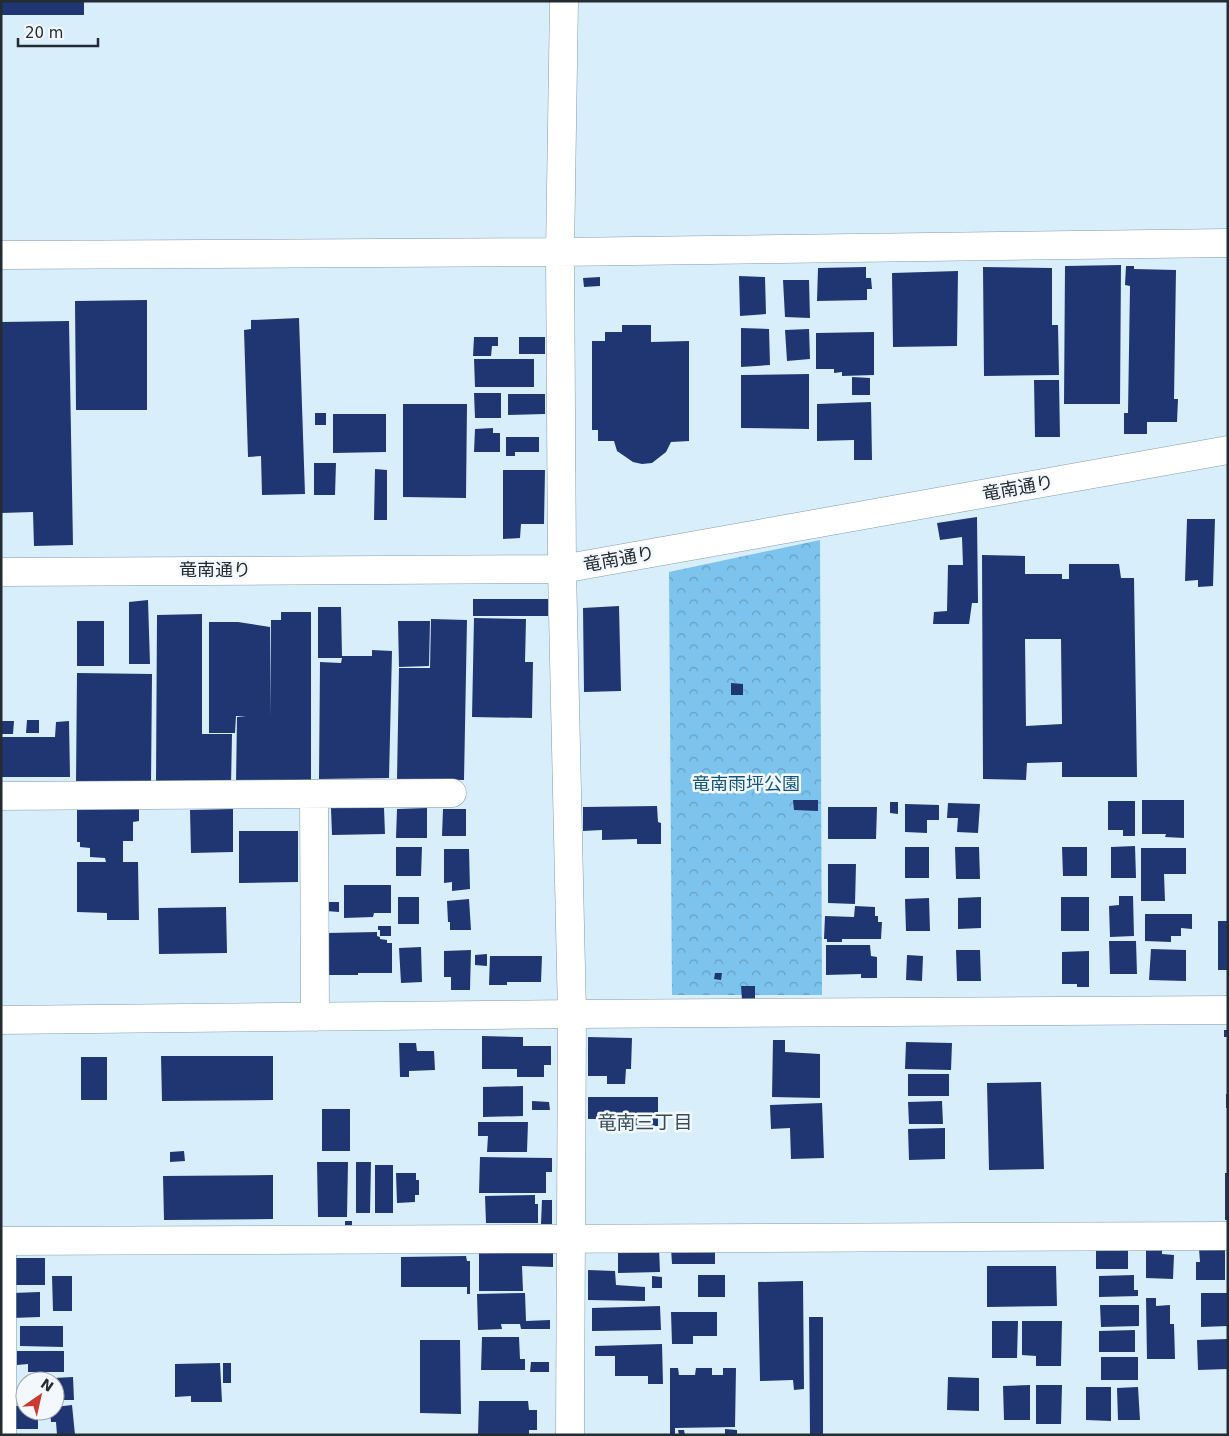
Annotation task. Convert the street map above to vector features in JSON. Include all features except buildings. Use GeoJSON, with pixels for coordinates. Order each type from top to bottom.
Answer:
{"type":"FeatureCollection","features":[{"type":"Feature","properties":{"kind":"street"},"geometry":{"type":"LineString","coordinates":[[564,1],[560,252],[562,569],[572,1014],[570,1435]]}},
{"type":"Feature","properties":{"kind":"street"},"geometry":{"type":"LineString","coordinates":[[1,255],[560,252],[1228,243]]}},
{"type":"Feature","properties":{"kind":"street","name":"竜南通り"},"geometry":{"type":"LineString","coordinates":[[1,572],[562,569],[1228,450]]}},
{"type":"Feature","properties":{"kind":"street"},"geometry":{"type":"LineString","coordinates":[[1,796],[452,793]]}},
{"type":"Feature","properties":{"kind":"street"},"geometry":{"type":"LineString","coordinates":[[314,794],[315,1017]]}},
{"type":"Feature","properties":{"kind":"street"},"geometry":{"type":"LineString","coordinates":[[1,1020],[1228,1010]]}},
{"type":"Feature","properties":{"kind":"street"},"geometry":{"type":"LineString","coordinates":[[2,1435],[2,1241],[1228,1236]]}},
{"type":"Feature","properties":{"kind":"green space","name":"竜南雨坪公園"},"geometry":{"type":"Polygon","coordinates":[[[820,540],[822,995],[672,995],[669,572],[820,540]]]}},
{"type":"Feature","properties":{"kind":"district","name":"竜南三丁目"},"geometry":{"type":"Point","coordinates":[645,1122]}}]}
